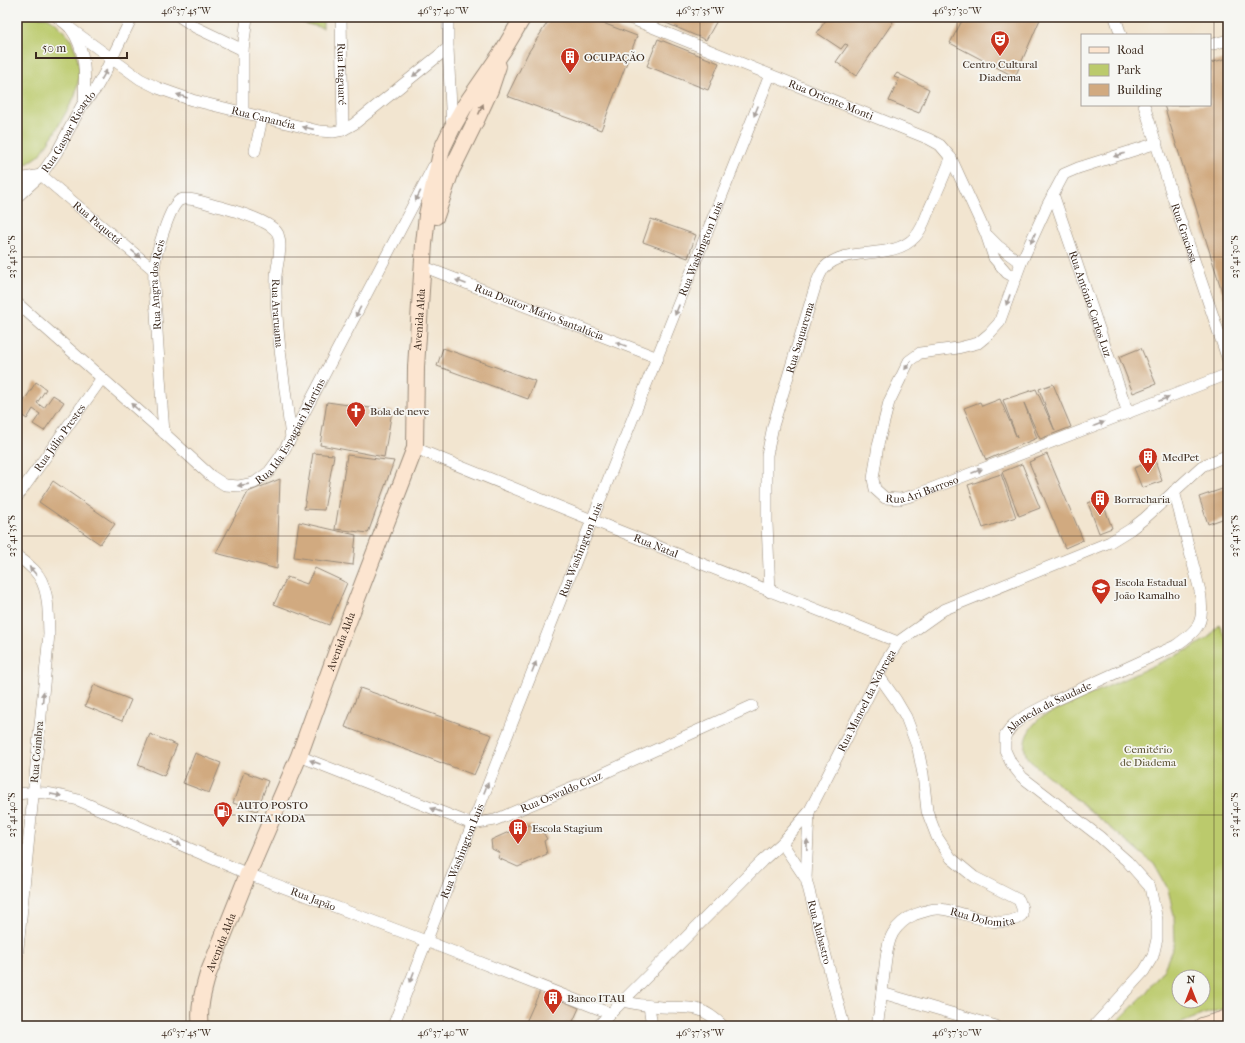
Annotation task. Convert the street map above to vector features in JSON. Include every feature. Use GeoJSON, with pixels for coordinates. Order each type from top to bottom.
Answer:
{"type":"FeatureCollection","features":[{"type":"Feature","properties":{"kind":"main road","name":"Avenida Alda"},"geometry":{"type":"LineString","coordinates":[[201,1026],[203,991],[208,974],[248,874],[299,756],[338,648],[415,448],[416,367],[422,266],[429,208],[442,149],[452,128],[490,67],[504,50],[523,17]]}},
{"type":"Feature","properties":{"kind":"main road","name":"Avenida Alda"},"geometry":{"type":"LineString","coordinates":[[424,244],[434,222],[451,171],[490,90],[504,50]]}},
{"type":"Feature","properties":{"kind":"main road"},"geometry":{"type":"LineString","coordinates":[[451,171],[452,128]]}},
{"type":"Feature","properties":{"kind":"main road"},"geometry":{"type":"LineString","coordinates":[[1202,1026],[1228,1018]]}},
{"type":"Feature","properties":{"kind":"street","name":"Rua Cananéia"},"geometry":{"type":"LineString","coordinates":[[57,17],[71,29],[140,79],[158,88],[192,100],[319,131],[333,132],[343,130],[354,124],[448,48]]}},
{"type":"Feature","properties":{"kind":"street","name":"Rua Gaspar Ricardo"},"geometry":{"type":"LineString","coordinates":[[17,197],[41,175],[57,152],[84,102],[94,90],[112,59],[132,17]]}},
{"type":"Feature","properties":{"kind":"street"},"geometry":{"type":"LineString","coordinates":[[180,17],[195,27],[242,50]]}},
{"type":"Feature","properties":{"kind":"street"},"geometry":{"type":"LineString","coordinates":[[243,112],[242,50],[247,17]]}},
{"type":"Feature","properties":{"kind":"street","name":"Rua Itaguaré"},"geometry":{"type":"LineString","coordinates":[[340,17],[343,130]]}},
{"type":"Feature","properties":{"kind":"street"},"geometry":{"type":"LineString","coordinates":[[448,17],[452,128]]}},
{"type":"Feature","properties":{"kind":"street","name":"Rua Oriente Monti"},"geometry":{"type":"LineString","coordinates":[[627,17],[929,139],[940,145],[951,158],[986,234],[994,258],[1007,273],[1016,278]]}},
{"type":"Feature","properties":{"kind":"street"},"geometry":{"type":"LineString","coordinates":[[1115,17],[1121,34]]}},
{"type":"Feature","properties":{"kind":"street"},"geometry":{"type":"LineString","coordinates":[[71,29],[80,45],[83,58],[85,73],[84,102]]}},
{"type":"Feature","properties":{"kind":"street"},"geometry":{"type":"LineString","coordinates":[[1211,45],[1228,40]]}},
{"type":"Feature","properties":{"kind":"street","name":"Rua Washington Luis"},"geometry":{"type":"LineString","coordinates":[[393,1026],[592,520],[770,75]]}},
{"type":"Feature","properties":{"kind":"street","name":"Rua Graciosa"},"geometry":{"type":"LineString","coordinates":[[1144,106],[1228,360]]}},
{"type":"Feature","properties":{"kind":"street"},"geometry":{"type":"LineString","coordinates":[[255,151],[262,118]]}},
{"type":"Feature","properties":{"kind":"street"},"geometry":{"type":"LineString","coordinates":[[1021,263],[1053,194],[1064,174],[1078,168],[1157,143]]}},
{"type":"Feature","properties":{"kind":"street","name":"Rua Ida Espagiari Martins"},"geometry":{"type":"LineString","coordinates":[[17,303],[211,476],[225,485],[239,486],[254,483],[269,472],[291,438],[442,149]]}},
{"type":"Feature","properties":{"kind":"street","name":"Rua Saquarema"},"geometry":{"type":"LineString","coordinates":[[770,592],[767,523],[767,454],[773,426],[816,284],[824,269],[836,259],[883,252],[904,246],[916,236],[938,190],[951,158]]}},
{"type":"Feature","properties":{"kind":"street"},"geometry":{"type":"LineString","coordinates":[[17,177],[25,178],[41,175]]}},
{"type":"Feature","properties":{"kind":"street","name":"Rua Paquetá"},"geometry":{"type":"LineString","coordinates":[[41,175],[154,270]]}},
{"type":"Feature","properties":{"kind":"street","name":"Rua Antônio Carlos Luz"},"geometry":{"type":"LineString","coordinates":[[1053,194],[1128,413]]}},
{"type":"Feature","properties":{"kind":"street","name":"Rua Angra dos Reis"},"geometry":{"type":"LineString","coordinates":[[164,433],[154,270],[161,242],[172,210],[180,201],[184,199],[193,199],[238,212]]}},
{"type":"Feature","properties":{"kind":"street","name":"Rua Araruama"},"geometry":{"type":"LineString","coordinates":[[238,212],[263,222],[278,233],[279,238],[276,276],[279,334],[291,438]]}},
{"type":"Feature","properties":{"kind":"street","name":"Rua Oriente Monti"},"geometry":{"type":"LineString","coordinates":[[986,234],[998,246],[1021,263]]}},
{"type":"Feature","properties":{"kind":"street","name":"Rua Ari Barroso"},"geometry":{"type":"LineString","coordinates":[[1021,263],[999,323],[989,334],[978,343],[958,348],[920,353],[909,361],[889,402],[874,465],[873,479],[875,490],[885,498],[900,499],[915,495],[1228,374]]}},
{"type":"Feature","properties":{"kind":"street","name":"Rua Doutor Mário Santalúcia"},"geometry":{"type":"LineString","coordinates":[[422,266],[658,358]]}},
{"type":"Feature","properties":{"kind":"street","name":"Rua Júlio Prestes"},"geometry":{"type":"LineString","coordinates":[[17,497],[102,378]]}},
{"type":"Feature","properties":{"kind":"street","name":"Rua Natal"},"geometry":{"type":"LineString","coordinates":[[415,448],[770,592],[898,642]]}},
{"type":"Feature","properties":{"kind":"street","name":"Rua Manoel da Nóbrega"},"geometry":{"type":"LineString","coordinates":[[598,1026],[609,1013],[762,860],[782,843],[808,812],[886,661],[898,642],[943,610],[1110,542],[1145,518],[1202,466],[1228,455]]}},
{"type":"Feature","properties":{"kind":"street","name":"Alameda da Saudade"},"geometry":{"type":"LineString","coordinates":[[1094,1026],[1144,972],[1153,956],[1157,920],[1155,904],[1150,887],[1140,873],[1100,837],[1022,777],[1010,762],[1005,750],[1005,736],[1013,725],[1025,716],[1052,702],[1175,646],[1190,636],[1200,623],[1203,608],[1200,591],[1174,491]]}},
{"type":"Feature","properties":{"kind":"street","name":"Rua Coimbra"},"geometry":{"type":"LineString","coordinates":[[17,556],[35,571],[44,588],[48,602],[49,634],[17,958]]}},
{"type":"Feature","properties":{"kind":"street","name":"Rua Dolomita"},"geometry":{"type":"LineString","coordinates":[[877,1026],[888,945],[893,932],[908,918],[923,911],[938,909],[957,911],[994,922],[1010,922],[1016,920],[1022,915],[1019,900],[974,877],[951,858],[937,837],[928,811],[918,749],[906,718],[896,700],[879,676]]}},
{"type":"Feature","properties":{"kind":"street","name":"Rua Oswaldo Cruz"},"geometry":{"type":"LineString","coordinates":[[472,824],[494,820],[588,780],[752,706]]}},
{"type":"Feature","properties":{"kind":"street"},"geometry":{"type":"LineString","coordinates":[[299,756],[472,824]]}},
{"type":"Feature","properties":{"kind":"street","name":"Rua Japão"},"geometry":{"type":"LineString","coordinates":[[17,794],[34,792],[55,794],[78,800],[248,874],[426,940],[609,1013]]}},
{"type":"Feature","properties":{"kind":"street"},"geometry":{"type":"LineString","coordinates":[[806,879],[808,812]]}},
{"type":"Feature","properties":{"kind":"street","name":"Rua Alabastro"},"geometry":{"type":"LineString","coordinates":[[782,843],[806,879],[844,1026]]}},
{"type":"Feature","properties":{"kind":"street"},"geometry":{"type":"LineString","coordinates":[[882,993],[996,1026]]}},
{"type":"Feature","properties":{"kind":"street"},"geometry":{"type":"LineString","coordinates":[[621,1001],[649,1006],[686,1006],[702,1010],[714,1017],[723,1026]]}},
{"type":"Feature","properties":{"kind":"street"},"geometry":{"type":"LineString","coordinates":[[649,1006],[652,1026]]}},
{"type":"Feature","properties":{"kind":"green space"},"geometry":{"type":"Polygon","coordinates":[[[17,17],[47,17],[55,22],[70,38],[76,51],[80,73],[75,96],[55,132],[40,155],[27,164],[17,163],[17,17]]]}},
{"type":"Feature","properties":{"kind":"green space"},"geometry":{"type":"Polygon","coordinates":[[[281,17],[323,17],[323,28],[281,17]]]}},
{"type":"Feature","properties":{"kind":"green space","name":"Cemitério de Diadema"},"geometry":{"type":"Polygon","coordinates":[[[1219,624],[1228,642],[1228,1008],[1204,1014],[1174,1026],[1113,1026],[1145,994],[1164,969],[1175,942],[1174,916],[1168,889],[1154,864],[1028,759],[1025,751],[1025,740],[1033,725],[1041,717],[1192,648],[1209,637],[1219,624]]]}},
{"type":"Feature","properties":{"kind":"building","name":"OCUPAÇÃO"},"geometry":{"type":"Polygon","coordinates":[[[551,17],[587,17],[637,36],[601,130],[507,96],[528,53],[551,17]]]}},
{"type":"Feature","properties":{"kind":"building"},"geometry":{"type":"Polygon","coordinates":[[[652,17],[719,17],[706,40],[652,17]]]}},
{"type":"Feature","properties":{"kind":"building"},"geometry":{"type":"Polygon","coordinates":[[[828,17],[885,17],[893,22],[856,76],[836,62],[848,45],[845,44],[841,49],[817,33],[828,17]]]}},
{"type":"Feature","properties":{"kind":"building","name":"Centro Cultural Diadema"},"geometry":{"type":"Polygon","coordinates":[[[962,17],[1041,17],[1015,77],[950,43],[963,19],[962,17]]]}},
{"type":"Feature","properties":{"kind":"building"},"geometry":{"type":"Polygon","coordinates":[[[658,39],[719,63],[708,90],[647,66],[658,39]]]}},
{"type":"Feature","properties":{"kind":"building"},"geometry":{"type":"Polygon","coordinates":[[[1228,58],[1228,311],[1164,106],[1211,106],[1211,63],[1228,58]]]}},
{"type":"Feature","properties":{"kind":"building"},"geometry":{"type":"Polygon","coordinates":[[[897,73],[929,89],[919,113],[889,101],[899,79],[894,77],[897,73]]]}},
{"type":"Feature","properties":{"kind":"building"},"geometry":{"type":"Polygon","coordinates":[[[651,219],[696,235],[688,258],[643,242],[651,219]]]}},
{"type":"Feature","properties":{"kind":"building"},"geometry":{"type":"Polygon","coordinates":[[[443,348],[535,381],[528,399],[437,366],[443,348]]]}},
{"type":"Feature","properties":{"kind":"building"},"geometry":{"type":"Polygon","coordinates":[[[1141,348],[1156,384],[1133,393],[1119,357],[1141,348]]]}},
{"type":"Feature","properties":{"kind":"building"},"geometry":{"type":"Polygon","coordinates":[[[36,382],[46,389],[37,403],[44,408],[53,395],[64,402],[44,431],[33,424],[40,414],[33,409],[27,419],[17,412],[36,382]]]}},
{"type":"Feature","properties":{"kind":"building"},"geometry":{"type":"Polygon","coordinates":[[[1053,384],[1071,427],[1040,439],[1024,403],[1037,438],[986,460],[964,408],[980,402],[982,406],[1000,399],[1017,438],[1003,400],[1036,389],[1055,431],[1039,389],[1053,384]]]}},
{"type":"Feature","properties":{"kind":"building","name":"Bola de neve"},"geometry":{"type":"Polygon","coordinates":[[[327,402],[392,411],[384,457],[320,445],[327,402]]]}},
{"type":"Feature","properties":{"kind":"building"},"geometry":{"type":"Polygon","coordinates":[[[313,453],[334,455],[324,510],[304,509],[313,453]]]}},
{"type":"Feature","properties":{"kind":"building"},"geometry":{"type":"Polygon","coordinates":[[[1047,454],[1083,540],[1065,548],[1029,462],[1047,454]]]}},
{"type":"Feature","properties":{"kind":"building"},"geometry":{"type":"Polygon","coordinates":[[[347,455],[394,461],[368,533],[335,529],[347,455]]]}},
{"type":"Feature","properties":{"kind":"building","name":"MedPet"},"geometry":{"type":"Polygon","coordinates":[[[1155,460],[1162,481],[1142,488],[1134,468],[1155,460]]]}},
{"type":"Feature","properties":{"kind":"building"},"geometry":{"type":"Polygon","coordinates":[[[1022,464],[1040,508],[1019,516],[1002,472],[1022,464]]]}},
{"type":"Feature","properties":{"kind":"building"},"geometry":{"type":"Polygon","coordinates":[[[1001,474],[1016,517],[983,528],[968,485],[1001,474]]]}},
{"type":"Feature","properties":{"kind":"building"},"geometry":{"type":"Polygon","coordinates":[[[280,479],[277,569],[216,553],[248,492],[280,479]]]}},
{"type":"Feature","properties":{"kind":"building"},"geometry":{"type":"Polygon","coordinates":[[[53,481],[115,524],[100,544],[39,502],[53,481]]]}},
{"type":"Feature","properties":{"kind":"building"},"geometry":{"type":"Polygon","coordinates":[[[1228,487],[1228,517],[1208,524],[1199,497],[1228,487]]]}},
{"type":"Feature","properties":{"kind":"building","name":"Borracharia"},"geometry":{"type":"Polygon","coordinates":[[[1101,498],[1112,528],[1099,533],[1088,503],[1101,498]]]}},
{"type":"Feature","properties":{"kind":"building"},"geometry":{"type":"Polygon","coordinates":[[[299,522],[356,535],[353,565],[294,557],[299,522]]]}},
{"type":"Feature","properties":{"kind":"building"},"geometry":{"type":"Polygon","coordinates":[[[315,568],[347,583],[329,625],[274,604],[287,577],[307,584],[315,568]]]}},
{"type":"Feature","properties":{"kind":"building"},"geometry":{"type":"Polygon","coordinates":[[[94,685],[131,700],[122,721],[85,706],[94,685]]]}},
{"type":"Feature","properties":{"kind":"building"},"geometry":{"type":"Polygon","coordinates":[[[360,688],[492,735],[474,775],[345,727],[360,688]]]}},
{"type":"Feature","properties":{"kind":"building"},"geometry":{"type":"Polygon","coordinates":[[[150,734],[177,745],[164,776],[138,765],[150,734]]]}},
{"type":"Feature","properties":{"kind":"building"},"geometry":{"type":"Polygon","coordinates":[[[195,753],[221,763],[209,793],[183,783],[195,753]]]}},
{"type":"Feature","properties":{"kind":"building"},"geometry":{"type":"Polygon","coordinates":[[[244,772],[268,781],[257,811],[233,803],[244,772]]]}},
{"type":"Feature","properties":{"kind":"building","name":"Escola Stagium"},"geometry":{"type":"Polygon","coordinates":[[[531,825],[539,830],[541,829],[547,839],[544,841],[547,854],[518,867],[498,858],[500,853],[492,849],[491,840],[522,826],[531,825]]]}},
{"type":"Feature","properties":{"kind":"building","name":"Banco ITAU"},"geometry":{"type":"Polygon","coordinates":[[[540,991],[579,1008],[571,1026],[536,1026],[526,1022],[540,991]]]}},
{"type":"Feature","properties":{"kind":"place","name":"Centro Cultural Diadema"},"geometry":{"type":"Point","coordinates":[1000,57]}},
{"type":"Feature","properties":{"kind":"place","name":"OCUPAÇÃO"},"geometry":{"type":"Point","coordinates":[570,74]}},
{"type":"Feature","properties":{"kind":"place","name":"Bola de neve"},"geometry":{"type":"Point","coordinates":[356,428]}},
{"type":"Feature","properties":{"kind":"place","name":"MedPet"},"geometry":{"type":"Point","coordinates":[1148,474]}},
{"type":"Feature","properties":{"kind":"place","name":"Borracharia"},"geometry":{"type":"Point","coordinates":[1100,516]}},
{"type":"Feature","properties":{"kind":"place","name":"Escola Estadual João Ramalho"},"geometry":{"type":"Point","coordinates":[1101,605]}},
{"type":"Feature","properties":{"kind":"place","name":"AUTO POSTO KINTA RODA"},"geometry":{"type":"Point","coordinates":[223,828]}},
{"type":"Feature","properties":{"kind":"place","name":"Escola Stagium"},"geometry":{"type":"Point","coordinates":[518,845]}},
{"type":"Feature","properties":{"kind":"place","name":"Banco ITAU"},"geometry":{"type":"Point","coordinates":[553,1015]}}]}
